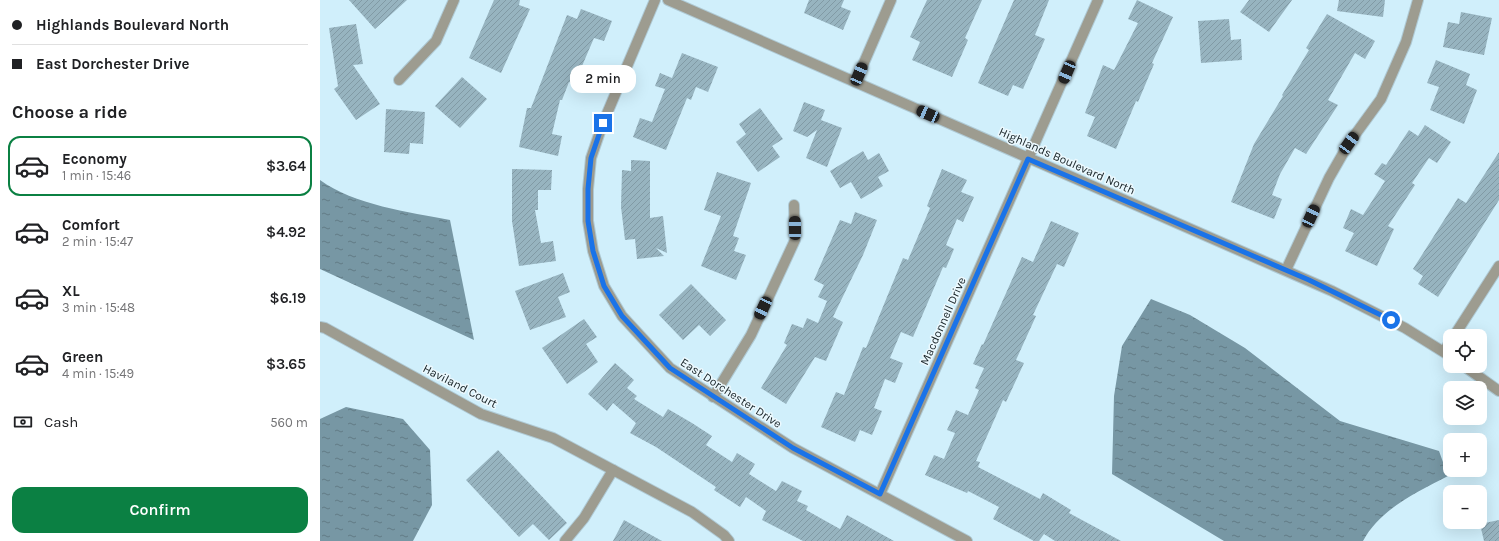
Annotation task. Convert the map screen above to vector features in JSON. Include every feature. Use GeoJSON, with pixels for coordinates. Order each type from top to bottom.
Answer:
{"type":"FeatureCollection","features":[{"type":"Feature","properties":{"kind":"street"},"geometry":{"type":"LineString","coordinates":[[399,80],[436,41],[454,0]]}},
{"type":"Feature","properties":{"kind":"street","name":"East Dorchester Drive"},"geometry":{"type":"LineString","coordinates":[[655,0],[603,123],[591,158],[588,189],[588,221],[593,251],[604,286],[622,316],[670,368],[793,448],[967,541]]}},
{"type":"Feature","properties":{"kind":"street","name":"Highlands Boulevard North"},"geometry":{"type":"LineString","coordinates":[[668,0],[856,81],[1028,159],[1286,270],[1363,305],[1405,328],[1443,352]]}},
{"type":"Feature","properties":{"kind":"street"},"geometry":{"type":"LineString","coordinates":[[856,81],[891,0]]}},
{"type":"Feature","properties":{"kind":"street","name":"Macdonnell Drive"},"geometry":{"type":"LineString","coordinates":[[880,494],[1098,0]]}},
{"type":"Feature","properties":{"kind":"street"},"geometry":{"type":"LineString","coordinates":[[1286,270],[1329,178],[1349,143],[1381,99],[1406,42],[1418,0]]}},
{"type":"Feature","properties":{"kind":"street"},"geometry":{"type":"LineString","coordinates":[[713,397],[750,335],[795,240],[794,205]]}},
{"type":"Feature","properties":{"kind":"street"},"geometry":{"type":"LineString","coordinates":[[1458,329],[1499,266]]}},
{"type":"Feature","properties":{"kind":"street","name":"Haviland Court"},"geometry":{"type":"LineString","coordinates":[[320,327],[325,328],[481,414],[553,438],[692,512],[724,535],[729,541]]}},
{"type":"Feature","properties":{"kind":"street"},"geometry":{"type":"LineString","coordinates":[[1474,373],[1499,391]]}},
{"type":"Feature","properties":{"kind":"street"},"geometry":{"type":"LineString","coordinates":[[565,541],[584,518],[613,470]]}},
{"type":"Feature","properties":{"kind":"water"},"geometry":{"type":"Polygon","coordinates":[[[320,180],[334,189],[365,202],[450,220],[474,340],[320,269],[320,180]]]}},
{"type":"Feature","properties":{"kind":"water"},"geometry":{"type":"Polygon","coordinates":[[[1151,299],[1190,315],[1245,348],[1340,421],[1439,451],[1443,462],[1443,477],[1446,477],[1400,502],[1379,520],[1363,541],[1224,541],[1112,474],[1114,396],[1122,346],[1151,299]]]}},
{"type":"Feature","properties":{"kind":"water"},"geometry":{"type":"Polygon","coordinates":[[[346,407],[403,419],[430,450],[432,505],[413,541],[320,541],[320,419],[346,407]]]}},
{"type":"Feature","properties":{"kind":"building"},"geometry":{"type":"Polygon","coordinates":[[[349,0],[407,0],[375,29],[349,0]]]}},
{"type":"Feature","properties":{"kind":"building"},"geometry":{"type":"Polygon","coordinates":[[[494,0],[520,0],[519,5],[530,9],[501,73],[469,58],[494,0]]]}},
{"type":"Feature","properties":{"kind":"building"},"geometry":{"type":"Polygon","coordinates":[[[809,0],[844,0],[841,7],[851,11],[843,30],[804,13],[809,0]]]}},
{"type":"Feature","properties":{"kind":"building"},"geometry":{"type":"Polygon","coordinates":[[[927,0],[982,0],[965,38],[968,40],[952,77],[912,60],[920,42],[910,37],[927,0]]]}},
{"type":"Feature","properties":{"kind":"building"},"geometry":{"type":"Polygon","coordinates":[[[1014,0],[1049,0],[1035,35],[1045,39],[1023,89],[1013,85],[1008,96],[978,83],[1014,0]]]}},
{"type":"Feature","properties":{"kind":"building"},"geometry":{"type":"Polygon","coordinates":[[[1137,0],[1173,17],[1152,63],[1154,64],[1138,102],[1136,101],[1116,149],[1087,136],[1095,117],[1085,113],[1103,65],[1114,70],[1138,23],[1128,19],[1137,0]]]}},
{"type":"Feature","properties":{"kind":"building"},"geometry":{"type":"Polygon","coordinates":[[[1249,0],[1292,0],[1269,32],[1240,12],[1249,0]]]}},
{"type":"Feature","properties":{"kind":"building"},"geometry":{"type":"Polygon","coordinates":[[[1339,0],[1385,0],[1383,17],[1337,11],[1339,0]]]}},
{"type":"Feature","properties":{"kind":"building"},"geometry":{"type":"Polygon","coordinates":[[[581,9],[612,21],[604,41],[594,38],[582,66],[589,68],[581,87],[569,82],[562,100],[560,100],[552,134],[562,136],[558,156],[519,147],[527,108],[531,108],[567,15],[577,19],[581,9]]]}},
{"type":"Feature","properties":{"kind":"building"},"geometry":{"type":"Polygon","coordinates":[[[1461,12],[1492,18],[1484,55],[1443,47],[1448,22],[1459,24],[1461,12]]]}},
{"type":"Feature","properties":{"kind":"building"},"geometry":{"type":"Polygon","coordinates":[[[1327,14],[1375,41],[1365,59],[1355,53],[1328,100],[1338,105],[1306,154],[1295,148],[1280,174],[1272,195],[1282,199],[1274,219],[1231,202],[1254,144],[1309,50],[1306,48],[1327,14]]]}},
{"type":"Feature","properties":{"kind":"building"},"geometry":{"type":"Polygon","coordinates":[[[1229,19],[1231,40],[1241,39],[1242,60],[1201,63],[1198,21],[1229,19]]]}},
{"type":"Feature","properties":{"kind":"building"},"geometry":{"type":"Polygon","coordinates":[[[356,24],[363,64],[353,65],[380,104],[356,120],[334,89],[338,86],[329,28],[356,24]]]}},
{"type":"Feature","properties":{"kind":"building"},"geometry":{"type":"Polygon","coordinates":[[[682,53],[718,67],[708,92],[696,87],[691,100],[687,98],[666,150],[633,137],[640,118],[652,122],[665,89],[655,86],[660,73],[672,78],[682,53]]]}},
{"type":"Feature","properties":{"kind":"building"},"geometry":{"type":"Polygon","coordinates":[[[1436,60],[1470,74],[1466,85],[1477,90],[1464,124],[1430,110],[1439,87],[1427,83],[1436,60]]]}},
{"type":"Feature","properties":{"kind":"building"},"geometry":{"type":"Polygon","coordinates":[[[462,77],[487,99],[460,128],[435,106],[462,77]]]}},
{"type":"Feature","properties":{"kind":"building"},"geometry":{"type":"Polygon","coordinates":[[[804,102],[825,110],[821,120],[842,128],[827,167],[806,158],[817,130],[807,137],[793,131],[804,102]]]}},
{"type":"Feature","properties":{"kind":"building"},"geometry":{"type":"Polygon","coordinates":[[[760,108],[783,139],[772,146],[780,157],[758,172],[736,142],[746,134],[739,124],[760,108]]]}},
{"type":"Feature","properties":{"kind":"building"},"geometry":{"type":"Polygon","coordinates":[[[386,109],[425,112],[423,144],[410,143],[409,154],[384,152],[386,109]]]}},
{"type":"Feature","properties":{"kind":"building"},"geometry":{"type":"Polygon","coordinates":[[[1425,125],[1451,142],[1437,163],[1429,158],[1412,183],[1415,185],[1388,226],[1394,229],[1377,266],[1345,251],[1354,233],[1343,228],[1351,209],[1363,215],[1385,181],[1374,174],[1382,163],[1386,165],[1409,130],[1418,136],[1425,125]]]}},
{"type":"Feature","properties":{"kind":"building"},"geometry":{"type":"Polygon","coordinates":[[[863,151],[868,160],[879,153],[889,171],[878,177],[883,186],[861,199],[851,182],[840,188],[830,171],[863,151]]]}},
{"type":"Feature","properties":{"kind":"building"},"geometry":{"type":"Polygon","coordinates":[[[1499,152],[1499,200],[1438,297],[1418,284],[1423,276],[1413,269],[1458,198],[1466,203],[1499,152]]]}},
{"type":"Feature","properties":{"kind":"building"},"geometry":{"type":"Polygon","coordinates":[[[631,160],[650,161],[650,218],[663,216],[667,253],[656,248],[664,256],[637,259],[635,239],[625,240],[621,207],[622,170],[631,171],[631,160]]]}},
{"type":"Feature","properties":{"kind":"building"},"geometry":{"type":"Polygon","coordinates":[[[512,169],[552,170],[551,190],[538,190],[538,210],[535,210],[541,243],[553,241],[556,261],[519,266],[512,221],[512,169]]]}},
{"type":"Feature","properties":{"kind":"building"},"geometry":{"type":"Polygon","coordinates":[[[942,169],[967,180],[961,192],[974,197],[963,222],[957,219],[946,245],[954,249],[946,268],[943,267],[913,337],[901,332],[890,358],[903,363],[895,383],[885,379],[874,408],[882,411],[872,435],[860,430],[855,442],[821,427],[836,392],[844,395],[863,347],[866,348],[903,258],[908,260],[930,208],[927,206],[942,169]]]}},
{"type":"Feature","properties":{"kind":"building"},"geometry":{"type":"Polygon","coordinates":[[[717,172],[751,183],[733,236],[739,238],[734,251],[746,255],[736,280],[701,266],[721,216],[704,210],[717,172]]]}},
{"type":"Feature","properties":{"kind":"building"},"geometry":{"type":"Polygon","coordinates":[[[855,212],[877,220],[863,255],[833,317],[843,322],[826,361],[815,357],[786,404],[761,388],[787,345],[784,343],[792,324],[803,328],[807,318],[818,323],[827,301],[818,297],[824,285],[814,280],[840,220],[851,224],[855,212]]]}},
{"type":"Feature","properties":{"kind":"building"},"geometry":{"type":"Polygon","coordinates":[[[1051,221],[1079,233],[1064,267],[1057,264],[1033,315],[1036,316],[1016,360],[1024,363],[1006,402],[1003,400],[976,461],[980,462],[978,467],[1040,499],[1043,493],[1071,510],[1069,513],[1121,541],[1055,541],[1044,534],[1039,541],[1034,541],[993,519],[999,507],[968,491],[967,493],[925,475],[934,455],[944,459],[955,433],[947,430],[956,410],[968,415],[979,390],[975,388],[984,368],[973,364],[1022,257],[1033,262],[1051,221]]]}},
{"type":"Feature","properties":{"kind":"building"},"geometry":{"type":"Polygon","coordinates":[[[563,273],[570,292],[558,297],[566,317],[530,330],[515,291],[563,273]]]}},
{"type":"Feature","properties":{"kind":"building"},"geometry":{"type":"Polygon","coordinates":[[[691,284],[726,320],[710,336],[699,325],[683,340],[659,315],[691,284]]]}},
{"type":"Feature","properties":{"kind":"building"},"geometry":{"type":"Polygon","coordinates":[[[584,319],[597,337],[586,344],[598,362],[567,384],[542,348],[584,319]]]}},
{"type":"Feature","properties":{"kind":"building"},"geometry":{"type":"Polygon","coordinates":[[[615,363],[634,380],[627,388],[637,396],[634,399],[663,417],[668,409],[692,423],[712,436],[706,445],[732,462],[737,453],[755,464],[749,474],[776,491],[782,481],[802,491],[797,501],[808,506],[806,510],[840,529],[847,515],[894,541],[803,541],[762,520],[766,511],[746,497],[740,507],[714,490],[716,487],[656,447],[630,433],[636,423],[613,403],[607,411],[588,394],[615,363]]]}},
{"type":"Feature","properties":{"kind":"building"},"geometry":{"type":"Polygon","coordinates":[[[498,450],[567,523],[549,540],[533,524],[519,537],[466,480],[498,450]]]}},
{"type":"Feature","properties":{"kind":"building"},"geometry":{"type":"Polygon","coordinates":[[[624,520],[662,541],[613,541],[624,520]]]}},
{"type":"Feature","properties":{"kind":"building"},"geometry":{"type":"Polygon","coordinates":[[[1499,520],[1499,541],[1484,541],[1481,529],[1487,529],[1487,523],[1499,520]]]}},
{"type":"Feature","properties":{"kind":"route"},"geometry":{"type":"LineString","coordinates":[[603,123],[591,158],[588,189],[588,221],[593,251],[604,286],[622,316],[670,368],[793,448],[880,494],[1028,159],[1309,280],[1363,305],[1391,320]]}}]}
